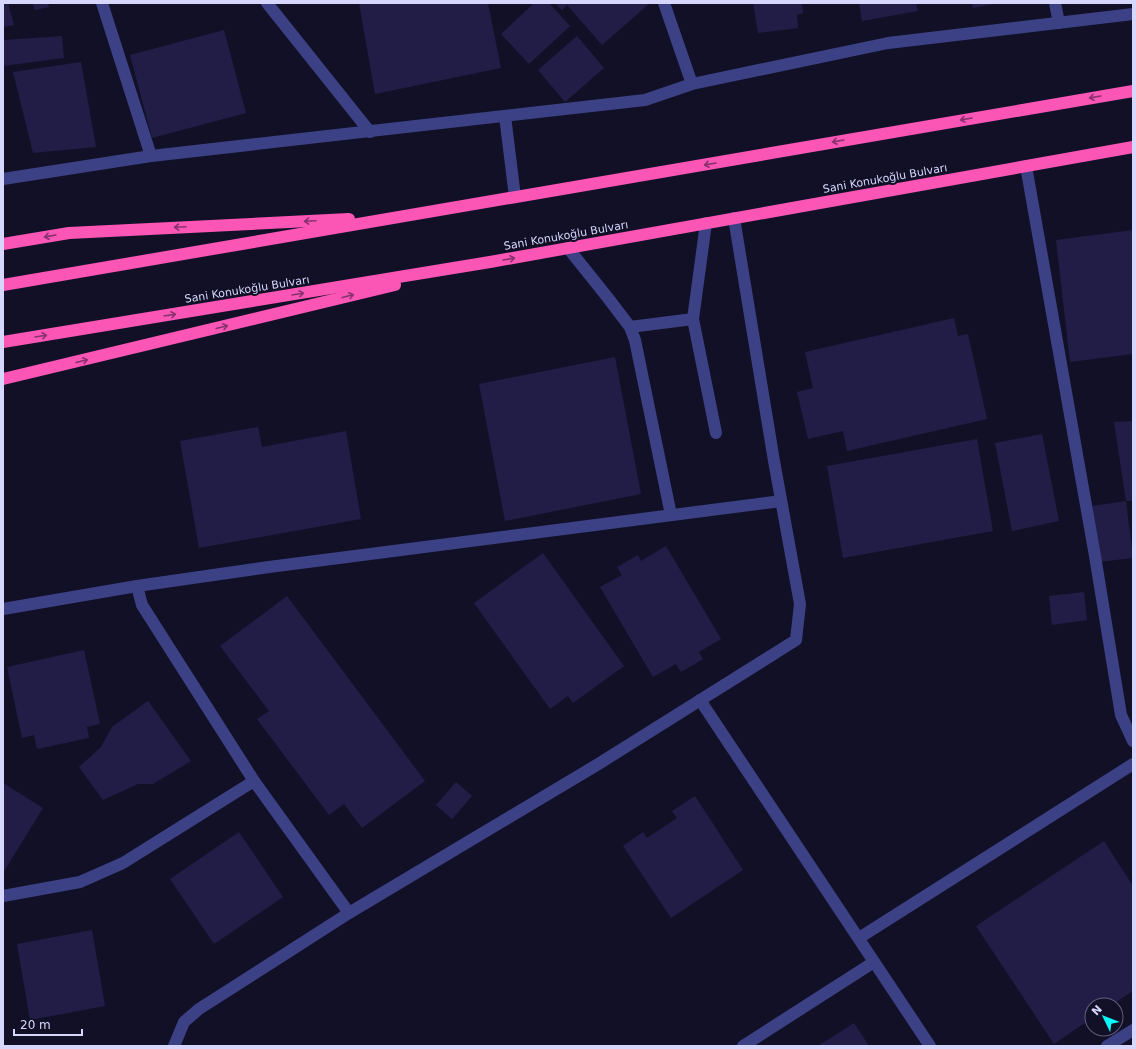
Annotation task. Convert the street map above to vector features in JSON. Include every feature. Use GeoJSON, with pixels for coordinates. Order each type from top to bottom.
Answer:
{"type":"FeatureCollection","features":[{"type":"Feature","properties":{"kind":"highway"},"geometry":{"type":"LineString","coordinates":[[3,284],[1133,91]]}},
{"type":"Feature","properties":{"kind":"highway","name":"Sani Konukoğlu Bulvarı"},"geometry":{"type":"LineString","coordinates":[[3,342],[490,262],[1133,146]]}},
{"type":"Feature","properties":{"kind":"highway"},"geometry":{"type":"LineString","coordinates":[[3,244],[69,233],[404,216]]}},
{"type":"Feature","properties":{"kind":"highway"},"geometry":{"type":"LineString","coordinates":[[3,379],[490,262]]}},
{"type":"Feature","properties":{"kind":"street"},"geometry":{"type":"LineString","coordinates":[[102,3],[150,156]]}},
{"type":"Feature","properties":{"kind":"street"},"geometry":{"type":"LineString","coordinates":[[267,3],[370,132]]}},
{"type":"Feature","properties":{"kind":"street"},"geometry":{"type":"LineString","coordinates":[[664,3],[692,84]]}},
{"type":"Feature","properties":{"kind":"street"},"geometry":{"type":"LineString","coordinates":[[1055,3],[1059,23]]}},
{"type":"Feature","properties":{"kind":"street"},"geometry":{"type":"LineString","coordinates":[[3,179],[150,156],[645,100],[692,84],[888,43],[1133,14]]}},
{"type":"Feature","properties":{"kind":"street"},"geometry":{"type":"LineString","coordinates":[[505,116],[515,197]]}},
{"type":"Feature","properties":{"kind":"street"},"geometry":{"type":"LineString","coordinates":[[1026,166],[1095,556],[1121,715],[1133,741]]}},
{"type":"Feature","properties":{"kind":"street"},"geometry":{"type":"LineString","coordinates":[[174,1046],[184,1022],[199,1009],[349,913],[600,763],[796,640],[800,604],[771,445],[734,218]]}},
{"type":"Feature","properties":{"kind":"street"},"geometry":{"type":"LineString","coordinates":[[706,223],[693,319],[716,433]]}},
{"type":"Feature","properties":{"kind":"street"},"geometry":{"type":"LineString","coordinates":[[568,248],[630,327],[635,340],[671,515]]}},
{"type":"Feature","properties":{"kind":"street"},"geometry":{"type":"LineString","coordinates":[[630,327],[693,319]]}},
{"type":"Feature","properties":{"kind":"street"},"geometry":{"type":"LineString","coordinates":[[3,609],[137,586],[269,567],[781,501]]}},
{"type":"Feature","properties":{"kind":"street"},"geometry":{"type":"LineString","coordinates":[[137,586],[142,604],[254,781],[349,913]]}},
{"type":"Feature","properties":{"kind":"street"},"geometry":{"type":"LineString","coordinates":[[700,700],[930,1046]]}},
{"type":"Feature","properties":{"kind":"street"},"geometry":{"type":"LineString","coordinates":[[858,938],[1133,764]]}},
{"type":"Feature","properties":{"kind":"street"},"geometry":{"type":"LineString","coordinates":[[3,896],[80,882],[123,863],[254,781]]}},
{"type":"Feature","properties":{"kind":"street"},"geometry":{"type":"LineString","coordinates":[[743,1046],[874,962]]}},
{"type":"Feature","properties":{"kind":"street"},"geometry":{"type":"LineString","coordinates":[[1107,1046],[1133,1030]]}},
{"type":"Feature","properties":{"kind":"building"},"geometry":{"type":"Polygon","coordinates":[[[3,3],[8,3],[14,25],[3,27],[3,3]]]}},
{"type":"Feature","properties":{"kind":"building"},"geometry":{"type":"Polygon","coordinates":[[[32,3],[48,3],[49,7],[35,10],[32,3]]]}},
{"type":"Feature","properties":{"kind":"building"},"geometry":{"type":"Polygon","coordinates":[[[359,3],[488,3],[501,68],[375,94],[359,3]]]}},
{"type":"Feature","properties":{"kind":"building"},"geometry":{"type":"Polygon","coordinates":[[[534,3],[549,3],[570,26],[529,64],[501,34],[534,3]]]}},
{"type":"Feature","properties":{"kind":"building"},"geometry":{"type":"Polygon","coordinates":[[[555,3],[650,3],[602,45],[567,5],[562,10],[555,3]]]}},
{"type":"Feature","properties":{"kind":"building"},"geometry":{"type":"Polygon","coordinates":[[[753,3],[802,3],[803,13],[797,15],[798,28],[758,33],[753,3]]]}},
{"type":"Feature","properties":{"kind":"building"},"geometry":{"type":"Polygon","coordinates":[[[859,3],[916,3],[918,11],[862,21],[859,3]]]}},
{"type":"Feature","properties":{"kind":"building"},"geometry":{"type":"Polygon","coordinates":[[[972,3],[993,3],[993,4],[973,8],[972,3]]]}},
{"type":"Feature","properties":{"kind":"building"},"geometry":{"type":"Polygon","coordinates":[[[224,30],[246,113],[152,138],[130,55],[224,30]]]}},
{"type":"Feature","properties":{"kind":"building"},"geometry":{"type":"Polygon","coordinates":[[[62,36],[64,58],[3,66],[3,40],[62,36]]]}},
{"type":"Feature","properties":{"kind":"building"},"geometry":{"type":"Polygon","coordinates":[[[577,36],[604,68],[565,102],[538,70],[577,36]]]}},
{"type":"Feature","properties":{"kind":"building"},"geometry":{"type":"Polygon","coordinates":[[[81,62],[96,147],[33,153],[13,72],[81,62]]]}},
{"type":"Feature","properties":{"kind":"building"},"geometry":{"type":"Polygon","coordinates":[[[1133,230],[1133,354],[1070,362],[1056,240],[1133,230]]]}},
{"type":"Feature","properties":{"kind":"building"},"geometry":{"type":"Polygon","coordinates":[[[954,318],[958,336],[968,334],[987,419],[847,451],[843,431],[808,439],[797,392],[813,388],[805,352],[954,318]]]}},
{"type":"Feature","properties":{"kind":"building"},"geometry":{"type":"Polygon","coordinates":[[[615,357],[641,494],[505,521],[479,384],[615,357]]]}},
{"type":"Feature","properties":{"kind":"building"},"geometry":{"type":"Polygon","coordinates":[[[1133,421],[1133,501],[1126,501],[1114,422],[1133,421]]]}},
{"type":"Feature","properties":{"kind":"building"},"geometry":{"type":"Polygon","coordinates":[[[258,427],[262,447],[346,431],[361,519],[199,548],[180,441],[258,427]]]}},
{"type":"Feature","properties":{"kind":"building"},"geometry":{"type":"Polygon","coordinates":[[[1042,434],[1059,521],[1012,531],[995,443],[1042,434]]]}},
{"type":"Feature","properties":{"kind":"building"},"geometry":{"type":"Polygon","coordinates":[[[977,439],[993,531],[843,558],[827,466],[977,439]]]}},
{"type":"Feature","properties":{"kind":"building"},"geometry":{"type":"Polygon","coordinates":[[[1126,501],[1133,558],[1099,562],[1092,506],[1126,501]]]}},
{"type":"Feature","properties":{"kind":"building"},"geometry":{"type":"Polygon","coordinates":[[[666,546],[721,639],[699,652],[703,659],[681,672],[676,664],[653,677],[600,587],[622,575],[617,567],[638,555],[641,561],[666,546]]]}},
{"type":"Feature","properties":{"kind":"building"},"geometry":{"type":"Polygon","coordinates":[[[543,553],[624,666],[573,703],[568,696],[550,709],[474,603],[543,553]]]}},
{"type":"Feature","properties":{"kind":"building"},"geometry":{"type":"Polygon","coordinates":[[[1084,592],[1087,620],[1052,625],[1049,596],[1084,592]]]}},
{"type":"Feature","properties":{"kind":"building"},"geometry":{"type":"Polygon","coordinates":[[[287,596],[425,781],[362,828],[344,804],[329,815],[257,719],[269,711],[220,646],[287,596]]]}},
{"type":"Feature","properties":{"kind":"building"},"geometry":{"type":"Polygon","coordinates":[[[84,650],[100,724],[87,727],[89,738],[37,749],[34,735],[22,738],[7,667],[84,650]]]}},
{"type":"Feature","properties":{"kind":"building"},"geometry":{"type":"Polygon","coordinates":[[[148,701],[191,761],[153,784],[138,784],[103,800],[79,767],[101,747],[112,727],[148,701]]]}},
{"type":"Feature","properties":{"kind":"building"},"geometry":{"type":"Polygon","coordinates":[[[456,782],[472,796],[452,819],[436,805],[456,782]]]}},
{"type":"Feature","properties":{"kind":"building"},"geometry":{"type":"Polygon","coordinates":[[[3,783],[43,808],[3,873],[3,783]]]}},
{"type":"Feature","properties":{"kind":"building"},"geometry":{"type":"Polygon","coordinates":[[[695,796],[743,870],[671,918],[623,846],[643,832],[647,838],[677,818],[672,811],[695,796]]]}},
{"type":"Feature","properties":{"kind":"building"},"geometry":{"type":"Polygon","coordinates":[[[239,832],[283,897],[214,944],[170,879],[239,832]]]}},
{"type":"Feature","properties":{"kind":"building"},"geometry":{"type":"Polygon","coordinates":[[[1104,841],[1133,886],[1133,991],[1124,997],[1084,997],[1084,1023],[1054,1044],[976,926],[1104,841]]]}},
{"type":"Feature","properties":{"kind":"building"},"geometry":{"type":"Polygon","coordinates":[[[92,930],[105,1006],[30,1020],[17,944],[92,930]]]}},
{"type":"Feature","properties":{"kind":"building"},"geometry":{"type":"Polygon","coordinates":[[[854,1023],[869,1046],[818,1046],[854,1023]]]}}]}
